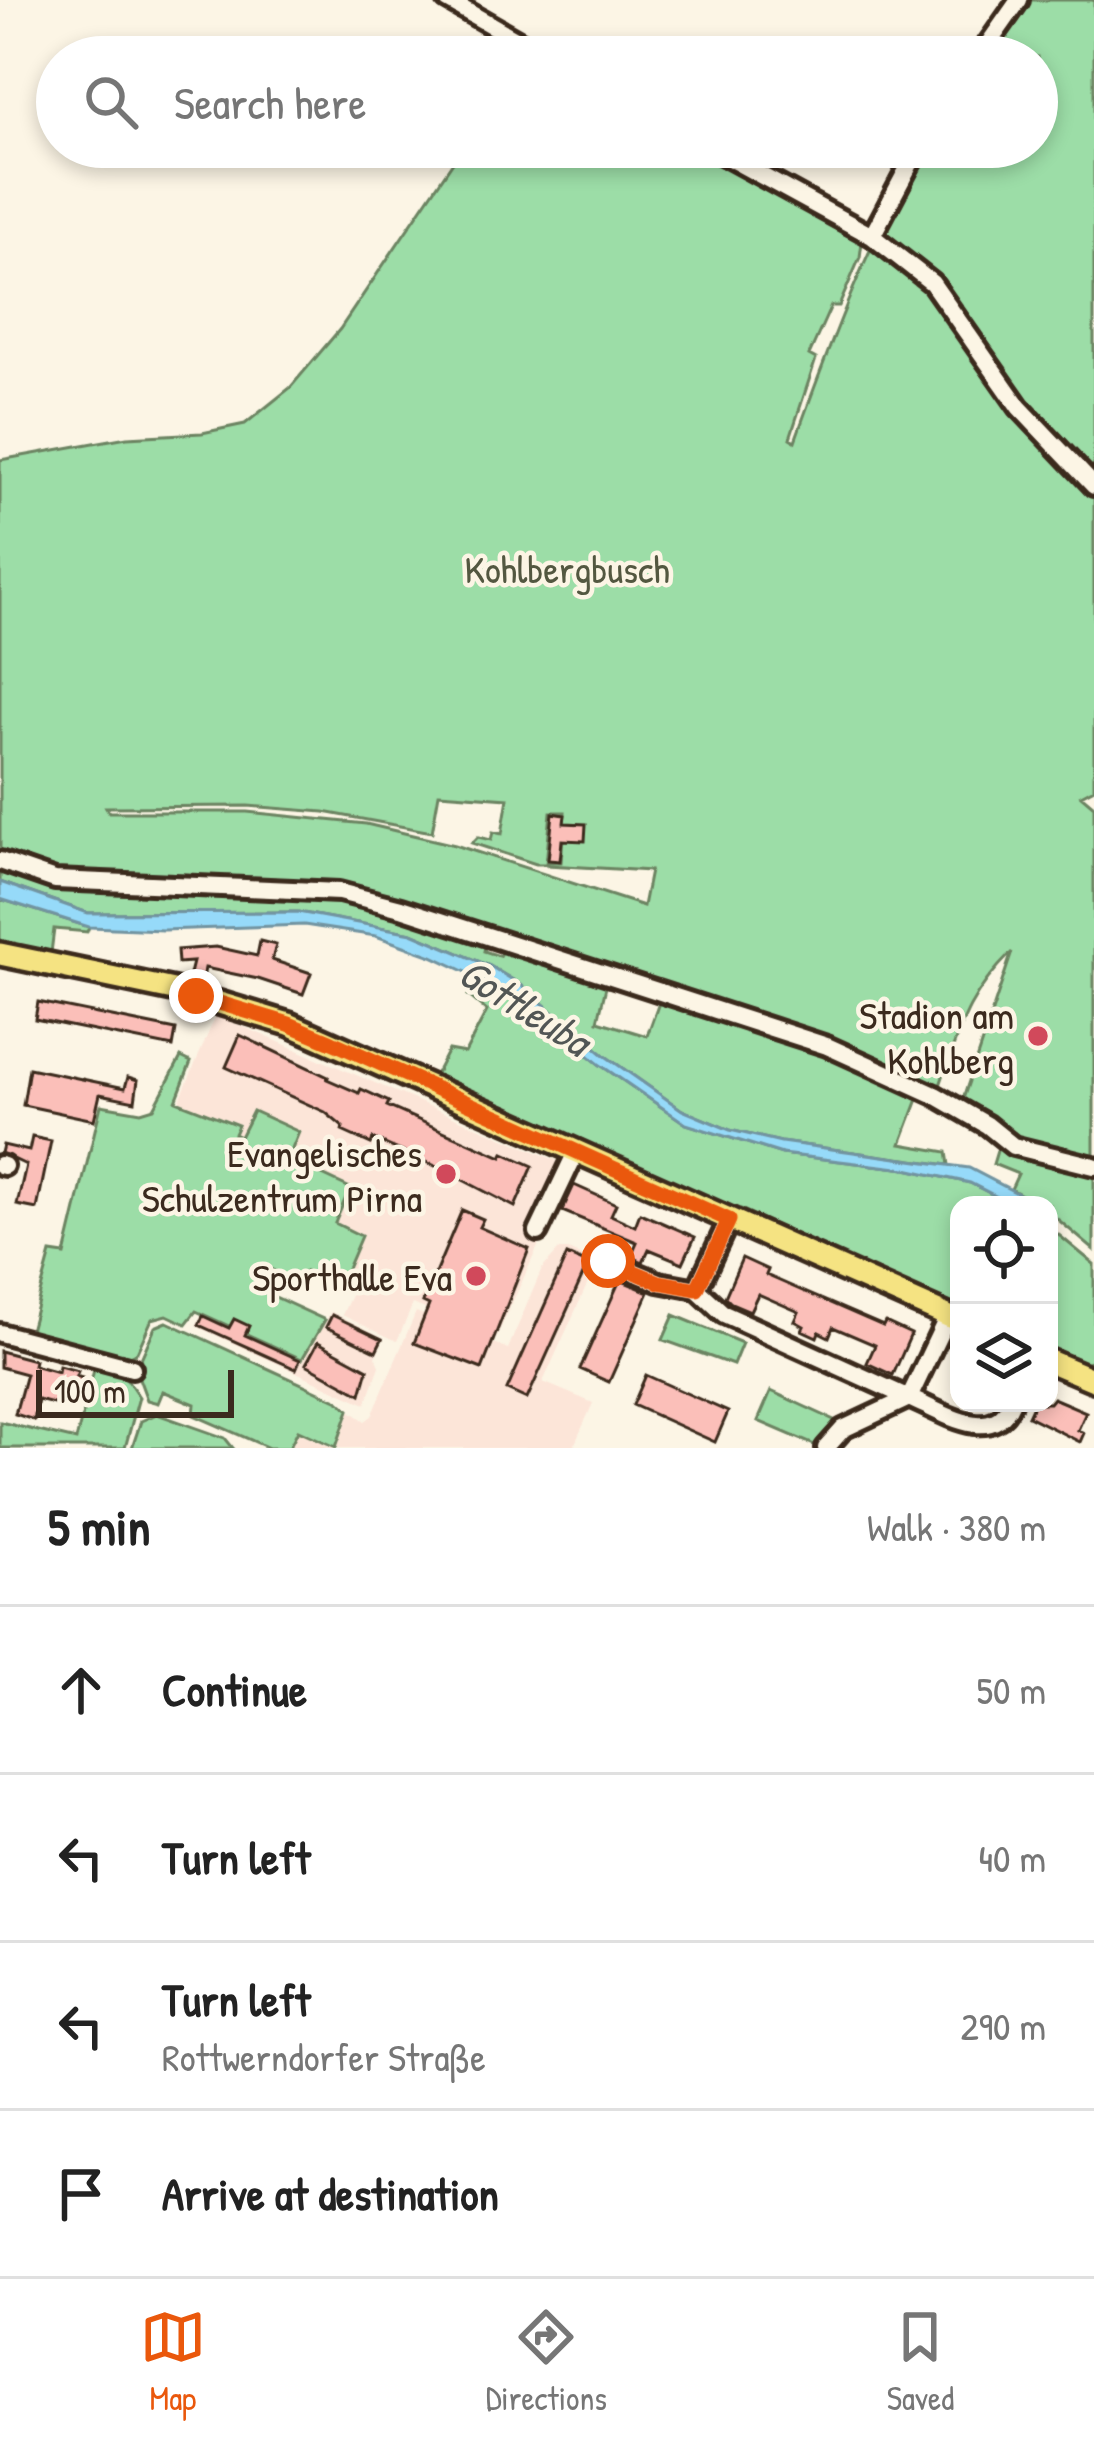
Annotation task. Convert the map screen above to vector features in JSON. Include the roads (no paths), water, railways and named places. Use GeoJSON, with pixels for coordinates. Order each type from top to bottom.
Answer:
{"type":"FeatureCollection","features":[{"type":"Feature","properties":{"kind":"main road"},"geometry":{"type":"LineString","coordinates":[[0,955],[183,992],[289,1024],[950,1317]]}},
{"type":"Feature","properties":{"kind":"main road"},"geometry":{"type":"LineString","coordinates":[[1058,1364],[1094,1380]]}},
{"type":"Feature","properties":{"kind":"street"},"geometry":{"type":"LineString","coordinates":[[447,0],[510,36]]}},
{"type":"Feature","properties":{"kind":"street"},"geometry":{"type":"LineString","coordinates":[[994,36],[1019,0]]}},
{"type":"Feature","properties":{"kind":"street"},"geometry":{"type":"LineString","coordinates":[[747,168],[872,236],[932,283],[1019,406],[1094,486]]}},
{"type":"Feature","properties":{"kind":"street"},"geometry":{"type":"LineString","coordinates":[[872,236],[908,168]]}},
{"type":"Feature","properties":{"kind":"street"},"geometry":{"type":"LineString","coordinates":[[0,861],[55,880],[339,892],[400,908],[827,1046],[934,1095],[1013,1146],[1094,1166]]}},
{"type":"Feature","properties":{"kind":"street"},"geometry":{"type":"LineString","coordinates":[[538,1232],[577,1150]]}},
{"type":"Feature","properties":{"kind":"street"},"geometry":{"type":"LineString","coordinates":[[697,1289],[729,1220]]}},
{"type":"Feature","properties":{"kind":"street"},"geometry":{"type":"LineString","coordinates":[[608,1261],[659,1282],[697,1289],[724,1314],[973,1425],[991,1425],[1007,1412]]}},
{"type":"Feature","properties":{"kind":"street"},"geometry":{"type":"LineString","coordinates":[[826,1448],[843,1429],[909,1398],[950,1326]]}},
{"type":"Feature","properties":{"kind":"street"},"geometry":{"type":"LineString","coordinates":[[0,1333],[133,1367]]}},
{"type":"Feature","properties":{"kind":"water"},"geometry":{"type":"Polygon","coordinates":[[[0,882],[88,913],[298,912],[412,933],[490,966],[521,985],[604,1055],[682,1110],[730,1130],[781,1142],[969,1168],[1023,1196],[995,1196],[970,1183],[906,1169],[782,1154],[686,1124],[599,1064],[513,994],[376,936],[304,925],[163,930],[89,927],[0,899],[0,882]]]}},
{"type":"Feature","properties":{"kind":"place","name":"Stadion am Kohlberg"},"geometry":{"type":"Point","coordinates":[1038,1036]}},
{"type":"Feature","properties":{"kind":"place","name":"Evangelisches Schulzentrum Pirna"},"geometry":{"type":"Point","coordinates":[446,1174]}},
{"type":"Feature","properties":{"kind":"place","name":"Sporthalle Eva"},"geometry":{"type":"Point","coordinates":[476,1276]}},
{"type":"Feature","properties":{"kind":"park label","name":"Kohlbergbusch"},"geometry":{"type":"Point","coordinates":[567,568]}},
{"type":"Feature","properties":{"kind":"water label","name":"Gottleuba"},"geometry":{"type":"Point","coordinates":[525,1006]}}]}
